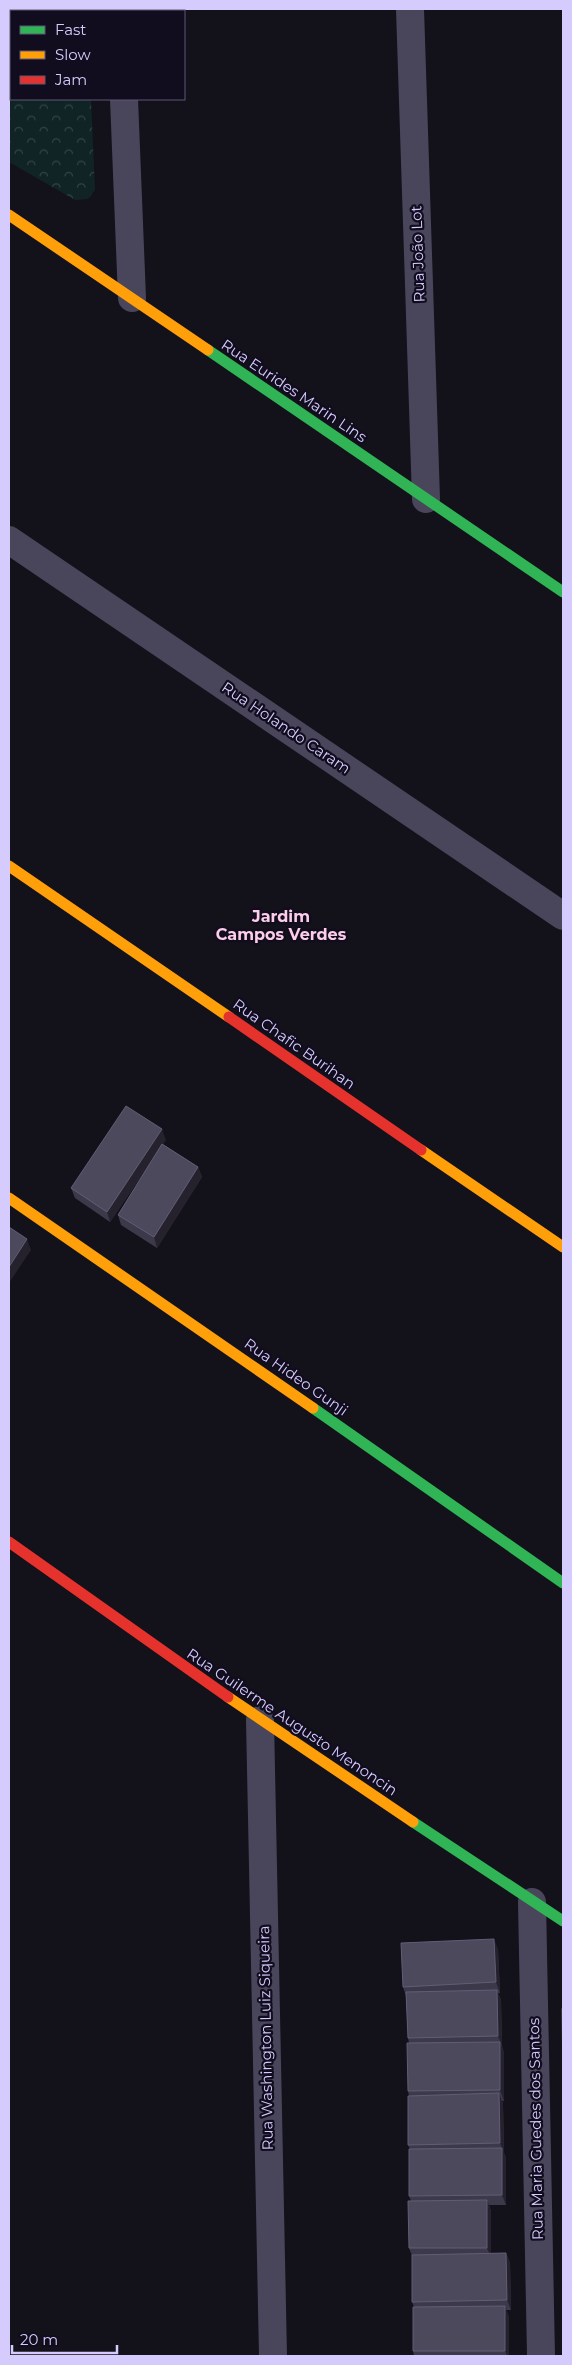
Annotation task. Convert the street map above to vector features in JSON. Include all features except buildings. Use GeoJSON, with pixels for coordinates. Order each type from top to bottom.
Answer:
{"type":"FeatureCollection","features":[{"type":"Feature","properties":{"kind":"street","name":"Rua João Lot"},"geometry":{"type":"LineString","coordinates":[[410,9],[426,499]]}},
{"type":"Feature","properties":{"kind":"street"},"geometry":{"type":"LineString","coordinates":[[124,100],[132,298]]}},
{"type":"Feature","properties":{"kind":"street","name":"Rua Eurides Marin Lins"},"geometry":{"type":"LineString","coordinates":[[9,215],[563,592]]}},
{"type":"Feature","properties":{"kind":"street","name":"Rua Holando Caram"},"geometry":{"type":"LineString","coordinates":[[9,540],[563,916]]}},
{"type":"Feature","properties":{"kind":"street","name":"Rua Chafic Burihan"},"geometry":{"type":"LineString","coordinates":[[9,866],[563,1247]]}},
{"type":"Feature","properties":{"kind":"street","name":"Rua Hideo Gunji"},"geometry":{"type":"LineString","coordinates":[[9,1198],[295,1394],[563,1584]]}},
{"type":"Feature","properties":{"kind":"street","name":"Rua Guilerme Augusto Menoncin"},"geometry":{"type":"LineString","coordinates":[[9,1542],[260,1720],[563,1921]]}},
{"type":"Feature","properties":{"kind":"street","name":"Rua Washington Luiz Siqueira"},"geometry":{"type":"LineString","coordinates":[[260,1720],[273,2356]]}},
{"type":"Feature","properties":{"kind":"street","name":"Rua Maria Guedes dos Santos"},"geometry":{"type":"LineString","coordinates":[[532,1902],[541,2356]]}},
{"type":"Feature","properties":{"kind":"green space"},"geometry":{"type":"Polygon","coordinates":[[[9,9],[86,9],[10,10],[10,100],[91,100],[95,190],[88,199],[75,200],[9,162],[9,9]]]}},
{"type":"Feature","properties":{"kind":"traffic: fast"},"geometry":{"type":"LineString","coordinates":[[208,350],[563,592]]}},
{"type":"Feature","properties":{"kind":"traffic: fast"},"geometry":{"type":"LineString","coordinates":[[313,1408],[563,1583]]}},
{"type":"Feature","properties":{"kind":"traffic: fast"},"geometry":{"type":"LineString","coordinates":[[413,1822],[563,1921]]}},
{"type":"Feature","properties":{"kind":"traffic: slow"},"geometry":{"type":"LineString","coordinates":[[9,215],[208,350]]}},
{"type":"Feature","properties":{"kind":"traffic: slow"},"geometry":{"type":"LineString","coordinates":[[9,866],[229,1017]]}},
{"type":"Feature","properties":{"kind":"traffic: slow"},"geometry":{"type":"LineString","coordinates":[[421,1150],[563,1247]]}},
{"type":"Feature","properties":{"kind":"traffic: slow"},"geometry":{"type":"LineString","coordinates":[[9,1198],[313,1408]]}},
{"type":"Feature","properties":{"kind":"traffic: slow"},"geometry":{"type":"LineString","coordinates":[[228,1697],[413,1822]]}},
{"type":"Feature","properties":{"kind":"traffic: jam"},"geometry":{"type":"LineString","coordinates":[[229,1017],[421,1150]]}},
{"type":"Feature","properties":{"kind":"traffic: jam"},"geometry":{"type":"LineString","coordinates":[[9,1542],[228,1697]]}},
{"type":"Feature","properties":{"kind":"district","name":"Jardim Campos Verdes"},"geometry":{"type":"Point","coordinates":[281,925]}}]}
